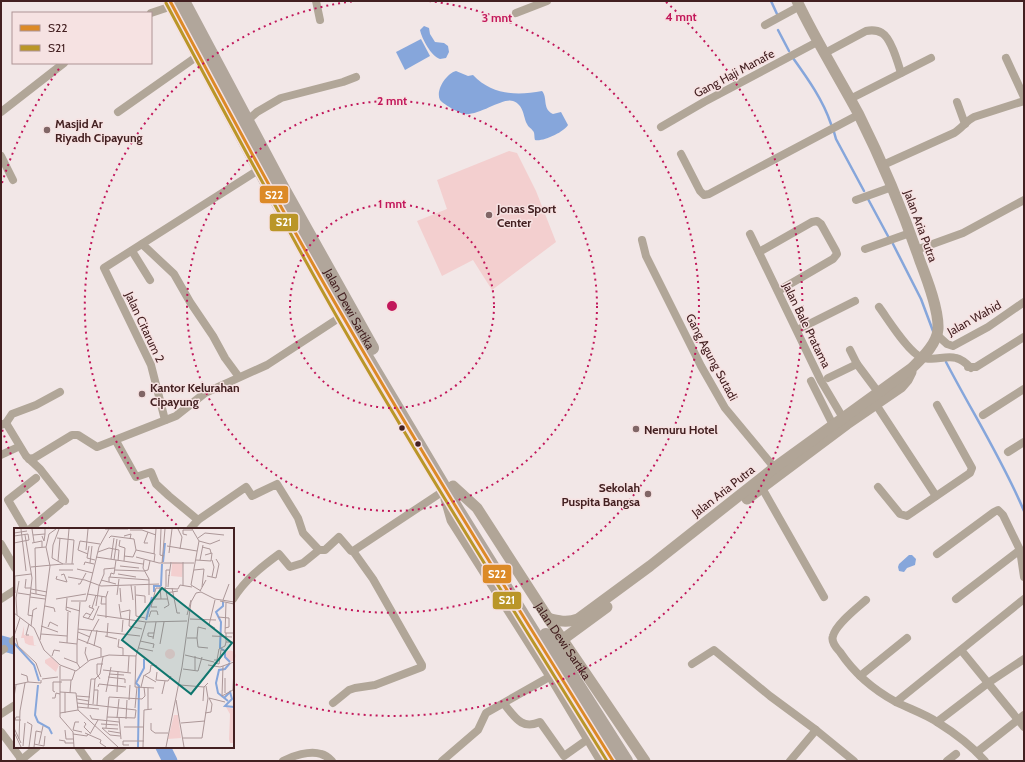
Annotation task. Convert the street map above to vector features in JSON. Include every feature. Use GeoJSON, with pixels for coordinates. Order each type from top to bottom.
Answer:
{"type":"FeatureCollection","features":[{"type":"Feature","properties":{"kind":"highway","name":"Jalan Dewi Sartika"},"geometry":{"type":"LineString","coordinates":[[178,6],[199,55],[260,169],[277,190],[368,340],[448,489]]}},
{"type":"Feature","properties":{"kind":"highway","name":"Jalan Dewi Sartika"},"geometry":{"type":"LineString","coordinates":[[178,6],[247,121],[277,190],[342,316],[448,489]]}},
{"type":"Feature","properties":{"kind":"highway"},"geometry":{"type":"LineString","coordinates":[[448,489],[626,761]]}},
{"type":"Feature","properties":{"kind":"highway"},"geometry":{"type":"LineString","coordinates":[[461,508],[613,761]]}},
{"type":"Feature","properties":{"kind":"main road","name":"Jalan Aria Putra"},"geometry":{"type":"LineString","coordinates":[[548,618],[562,621],[578,619],[631,585],[762,488],[777,471],[875,398],[900,387],[907,380],[912,368],[922,358],[936,338],[938,327],[937,316],[929,287],[910,233],[883,165],[850,99],[799,4]]}},
{"type":"Feature","properties":{"kind":"main road","name":"Jalan Aria Putra"},"geometry":{"type":"LineString","coordinates":[[562,640],[777,471],[833,425],[845,421]]}},
{"type":"Feature","properties":{"kind":"main road","name":"Jalan Dewi Sartika"},"geometry":{"type":"LineString","coordinates":[[602,761],[551,676],[452,520],[446,499],[448,489],[477,508],[562,640],[645,761]]}},
{"type":"Feature","properties":{"kind":"street"},"geometry":{"type":"LineString","coordinates":[[316,1],[320,20]]}},
{"type":"Feature","properties":{"kind":"street"},"geometry":{"type":"LineString","coordinates":[[516,14],[547,1]]}},
{"type":"Feature","properties":{"kind":"street"},"geometry":{"type":"LineString","coordinates":[[765,25],[799,4]]}},
{"type":"Feature","properties":{"kind":"street"},"geometry":{"type":"LineString","coordinates":[[152,13],[178,6]]}},
{"type":"Feature","properties":{"kind":"street"},"geometry":{"type":"LineString","coordinates":[[825,53],[866,31],[873,30],[882,33],[889,40],[901,73]]}},
{"type":"Feature","properties":{"kind":"street","name":"Gang Haji Manafe"},"geometry":{"type":"LineString","coordinates":[[661,127],[704,102],[819,41]]}},
{"type":"Feature","properties":{"kind":"street"},"geometry":{"type":"LineString","coordinates":[[118,112],[199,55]]}},
{"type":"Feature","properties":{"kind":"street"},"geometry":{"type":"LineString","coordinates":[[850,99],[931,58]]}},
{"type":"Feature","properties":{"kind":"street"},"geometry":{"type":"LineString","coordinates":[[1006,58],[1024,97]]}},
{"type":"Feature","properties":{"kind":"street"},"geometry":{"type":"LineString","coordinates":[[1,112],[63,64]]}},
{"type":"Feature","properties":{"kind":"street"},"geometry":{"type":"LineString","coordinates":[[247,121],[257,112],[282,98],[343,82],[356,77]]}},
{"type":"Feature","properties":{"kind":"street"},"geometry":{"type":"LineString","coordinates":[[883,165],[954,133],[968,120],[974,117],[1024,101]]}},
{"type":"Feature","properties":{"kind":"street"},"geometry":{"type":"LineString","coordinates":[[957,102],[965,124]]}},
{"type":"Feature","properties":{"kind":"street"},"geometry":{"type":"LineString","coordinates":[[681,154],[700,191],[704,195],[709,194],[858,115]]}},
{"type":"Feature","properties":{"kind":"street"},"geometry":{"type":"LineString","coordinates":[[1,156],[13,180]]}},
{"type":"Feature","properties":{"kind":"street"},"geometry":{"type":"LineString","coordinates":[[150,280],[132,251],[260,169]]}},
{"type":"Feature","properties":{"kind":"street"},"geometry":{"type":"LineString","coordinates":[[856,200],[892,187]]}},
{"type":"Feature","properties":{"kind":"street"},"geometry":{"type":"LineString","coordinates":[[916,250],[963,233],[1024,200]]}},
{"type":"Feature","properties":{"kind":"street"},"geometry":{"type":"LineString","coordinates":[[759,252],[812,222],[817,221],[821,224],[836,251],[837,254],[833,259],[778,291]]}},
{"type":"Feature","properties":{"kind":"street"},"geometry":{"type":"LineString","coordinates":[[865,249],[910,233]]}},
{"type":"Feature","properties":{"kind":"street","name":"Jalan Bale Pratama"},"geometry":{"type":"LineString","coordinates":[[750,234],[821,381],[845,421]]}},
{"type":"Feature","properties":{"kind":"street","name":"Gang Agung Sutadi"},"geometry":{"type":"LineString","coordinates":[[642,240],[646,256],[701,366],[725,408],[777,471]]}},
{"type":"Feature","properties":{"kind":"street"},"geometry":{"type":"LineString","coordinates":[[142,244],[174,274],[225,358],[239,377]]}},
{"type":"Feature","properties":{"kind":"street","name":"Jalan Citarum 2"},"geometry":{"type":"LineString","coordinates":[[132,251],[104,268],[150,365],[165,420]]}},
{"type":"Feature","properties":{"kind":"street"},"geometry":{"type":"LineString","coordinates":[[796,330],[855,301]]}},
{"type":"Feature","properties":{"kind":"street","name":"Jalan Wahid"},"geometry":{"type":"LineString","coordinates":[[936,338],[953,346],[988,327],[1024,302]]}},
{"type":"Feature","properties":{"kind":"street"},"geometry":{"type":"LineString","coordinates":[[879,307],[910,348],[922,358],[938,359],[952,357],[960,359],[972,368],[976,368],[1024,337]]}},
{"type":"Feature","properties":{"kind":"street"},"geometry":{"type":"LineString","coordinates":[[29,459],[34,458],[72,435],[78,435],[97,447],[116,441],[176,416],[205,393],[267,365],[342,316]]}},
{"type":"Feature","properties":{"kind":"street"},"geometry":{"type":"LineString","coordinates":[[850,350],[875,398],[936,496]]}},
{"type":"Feature","properties":{"kind":"street"},"geometry":{"type":"LineString","coordinates":[[828,378],[857,364]]}},
{"type":"Feature","properties":{"kind":"street"},"geometry":{"type":"LineString","coordinates":[[811,381],[833,425]]}},
{"type":"Feature","properties":{"kind":"street"},"geometry":{"type":"LineString","coordinates":[[983,415],[1024,389]]}},
{"type":"Feature","properties":{"kind":"street"},"geometry":{"type":"LineString","coordinates":[[31,528],[63,502],[40,469],[26,456],[4,424],[12,414],[36,405],[60,392]]}},
{"type":"Feature","properties":{"kind":"street"},"geometry":{"type":"LineString","coordinates":[[878,487],[900,514],[905,516],[972,471],[937,405]]}},
{"type":"Feature","properties":{"kind":"street"},"geometry":{"type":"LineString","coordinates":[[116,441],[136,476],[150,472],[156,484],[168,496],[198,520]]}},
{"type":"Feature","properties":{"kind":"street"},"geometry":{"type":"LineString","coordinates":[[1008,452],[1024,442]]}},
{"type":"Feature","properties":{"kind":"street"},"geometry":{"type":"LineString","coordinates":[[1,455],[16,448]]}},
{"type":"Feature","properties":{"kind":"street"},"geometry":{"type":"LineString","coordinates":[[24,528],[8,500],[36,478]]}},
{"type":"Feature","properties":{"kind":"street"},"geometry":{"type":"LineString","coordinates":[[191,528],[198,520],[246,487],[252,496],[276,484],[298,518],[303,533],[319,550]]}},
{"type":"Feature","properties":{"kind":"street"},"geometry":{"type":"LineString","coordinates":[[762,488],[824,597]]}},
{"type":"Feature","properties":{"kind":"street"},"geometry":{"type":"LineString","coordinates":[[353,551],[448,489]]}},
{"type":"Feature","properties":{"kind":"street"},"geometry":{"type":"LineString","coordinates":[[937,554],[997,510],[1003,515],[1020,550],[1024,577]]}},
{"type":"Feature","properties":{"kind":"street"},"geometry":{"type":"LineString","coordinates":[[234,598],[243,584],[258,569],[279,554],[290,567],[303,563],[319,550],[325,550],[339,537],[351,551],[353,551],[373,579],[422,667],[375,685],[350,690],[333,703]]}},
{"type":"Feature","properties":{"kind":"street"},"geometry":{"type":"LineString","coordinates":[[1,545],[14,566]]}},
{"type":"Feature","properties":{"kind":"street"},"geometry":{"type":"LineString","coordinates":[[956,599],[1020,550]]}},
{"type":"Feature","properties":{"kind":"street"},"geometry":{"type":"LineString","coordinates":[[1,599],[14,591]]}},
{"type":"Feature","properties":{"kind":"street"},"geometry":{"type":"LineString","coordinates":[[896,702],[1024,599]]}},
{"type":"Feature","properties":{"kind":"street"},"geometry":{"type":"LineString","coordinates":[[866,600],[839,625],[833,635],[833,640],[847,662],[860,676],[877,690],[896,702],[938,722],[977,752],[984,761]]}},
{"type":"Feature","properties":{"kind":"street"},"geometry":{"type":"LineString","coordinates":[[860,676],[907,638]]}},
{"type":"Feature","properties":{"kind":"street"},"geometry":{"type":"LineString","coordinates":[[692,664],[714,650],[770,696],[816,730],[854,761]]}},
{"type":"Feature","properties":{"kind":"street"},"geometry":{"type":"LineString","coordinates":[[961,650],[988,683],[1021,717],[1024,727]]}},
{"type":"Feature","properties":{"kind":"street"},"geometry":{"type":"LineString","coordinates":[[938,722],[988,683],[1024,659]]}},
{"type":"Feature","properties":{"kind":"street"},"geometry":{"type":"LineString","coordinates":[[442,761],[478,730],[486,713],[551,676]]}},
{"type":"Feature","properties":{"kind":"street"},"geometry":{"type":"LineString","coordinates":[[504,704],[519,722],[524,725],[532,726],[540,722],[566,758],[588,739]]}},
{"type":"Feature","properties":{"kind":"street"},"geometry":{"type":"LineString","coordinates":[[1,714],[14,705]]}},
{"type":"Feature","properties":{"kind":"street"},"geometry":{"type":"LineString","coordinates":[[977,752],[1021,717]]}},
{"type":"Feature","properties":{"kind":"street"},"geometry":{"type":"LineString","coordinates":[[790,761],[816,730]]}},
{"type":"Feature","properties":{"kind":"street"},"geometry":{"type":"LineString","coordinates":[[1,732],[21,760],[36,748]]}},
{"type":"Feature","properties":{"kind":"street"},"geometry":{"type":"LineString","coordinates":[[79,748],[88,761]]}},
{"type":"Feature","properties":{"kind":"street"},"geometry":{"type":"LineString","coordinates":[[106,761],[122,748]]}},
{"type":"Feature","properties":{"kind":"street"},"geometry":{"type":"LineString","coordinates":[[283,761],[293,755],[321,753],[332,761]]}},
{"type":"Feature","properties":{"kind":"street"},"geometry":{"type":"LineString","coordinates":[[947,761],[956,754]]}},
{"type":"Feature","properties":{"kind":"shaded area","name":"Jonas Sport Center"},"geometry":{"type":"Polygon","coordinates":[[[509,151],[517,153],[536,191],[556,242],[492,290],[473,260],[442,276],[417,221],[447,209],[437,180],[509,151]]]}},
{"type":"Feature","properties":{"kind":"water"},"geometry":{"type":"Polygon","coordinates":[[[424,26],[429,28],[430,34],[435,42],[444,43],[448,46],[449,52],[446,58],[440,59],[427,47],[420,30],[424,26]]]}},
{"type":"Feature","properties":{"kind":"water"},"geometry":{"type":"Polygon","coordinates":[[[421,39],[430,56],[405,70],[396,52],[421,39]]]}},
{"type":"Feature","properties":{"kind":"water"},"geometry":{"type":"Polygon","coordinates":[[[456,71],[468,76],[473,75],[488,87],[505,92],[533,93],[542,91],[545,97],[547,109],[553,114],[561,112],[568,125],[562,131],[553,136],[535,140],[534,132],[527,125],[521,108],[513,101],[509,100],[470,114],[459,112],[442,102],[439,96],[440,87],[443,82],[449,75],[456,71]]]}},
{"type":"Feature","properties":{"kind":"water"},"geometry":{"type":"Polygon","coordinates":[[[909,555],[912,555],[916,559],[915,565],[907,568],[904,572],[899,571],[899,564],[909,555]]]}},
{"type":"Feature","properties":{"kind":"waterway"},"geometry":{"type":"LineString","coordinates":[[771,1],[777,14]]}},
{"type":"Feature","properties":{"kind":"waterway"},"geometry":{"type":"LineString","coordinates":[[778,30],[789,51]]}},
{"type":"Feature","properties":{"kind":"waterway"},"geometry":{"type":"LineString","coordinates":[[793,58],[810,82],[828,115],[831,124]]}},
{"type":"Feature","properties":{"kind":"waterway"},"geometry":{"type":"LineString","coordinates":[[834,132],[836,139],[864,191]]}},
{"type":"Feature","properties":{"kind":"waterway"},"geometry":{"type":"LineString","coordinates":[[868,199],[889,238]]}},
{"type":"Feature","properties":{"kind":"waterway"},"geometry":{"type":"LineString","coordinates":[[893,244],[921,299],[933,331]]}},
{"type":"Feature","properties":{"kind":"waterway"},"geometry":{"type":"LineString","coordinates":[[946,362],[997,454],[1024,511]]}},
{"type":"Feature","properties":{"kind":"waterway"},"geometry":{"type":"LineString","coordinates":[[1,643],[14,647]]}},
{"type":"Feature","properties":{"kind":"waterway"},"geometry":{"type":"LineString","coordinates":[[164,748],[170,761]]}},
{"type":"Feature","properties":{"kind":"transit line","name":"S22"},"geometry":{"type":"LineString","coordinates":[[170,1],[276,198],[408,428],[613,761]]}},
{"type":"Feature","properties":{"kind":"transit line","name":"S21"},"geometry":{"type":"LineString","coordinates":[[166,3],[293,239],[337,317],[470,540],[607,761]]}},
{"type":"Feature","properties":{"kind":"place","name":"Masjid Ar Riyadh Cipayung"},"geometry":{"type":"Point","coordinates":[47,130]}},
{"type":"Feature","properties":{"kind":"place","name":"Jonas Sport Center"},"geometry":{"type":"Point","coordinates":[489,215]}},
{"type":"Feature","properties":{"kind":"place","name":"Kantor Kelurahan Cipayung"},"geometry":{"type":"Point","coordinates":[142,394]}},
{"type":"Feature","properties":{"kind":"place","name":"Nemuru Hotel"},"geometry":{"type":"Point","coordinates":[636,429]}},
{"type":"Feature","properties":{"kind":"place","name":"Sekolah Puspita Bangsa"},"geometry":{"type":"Point","coordinates":[648,494]}}]}
